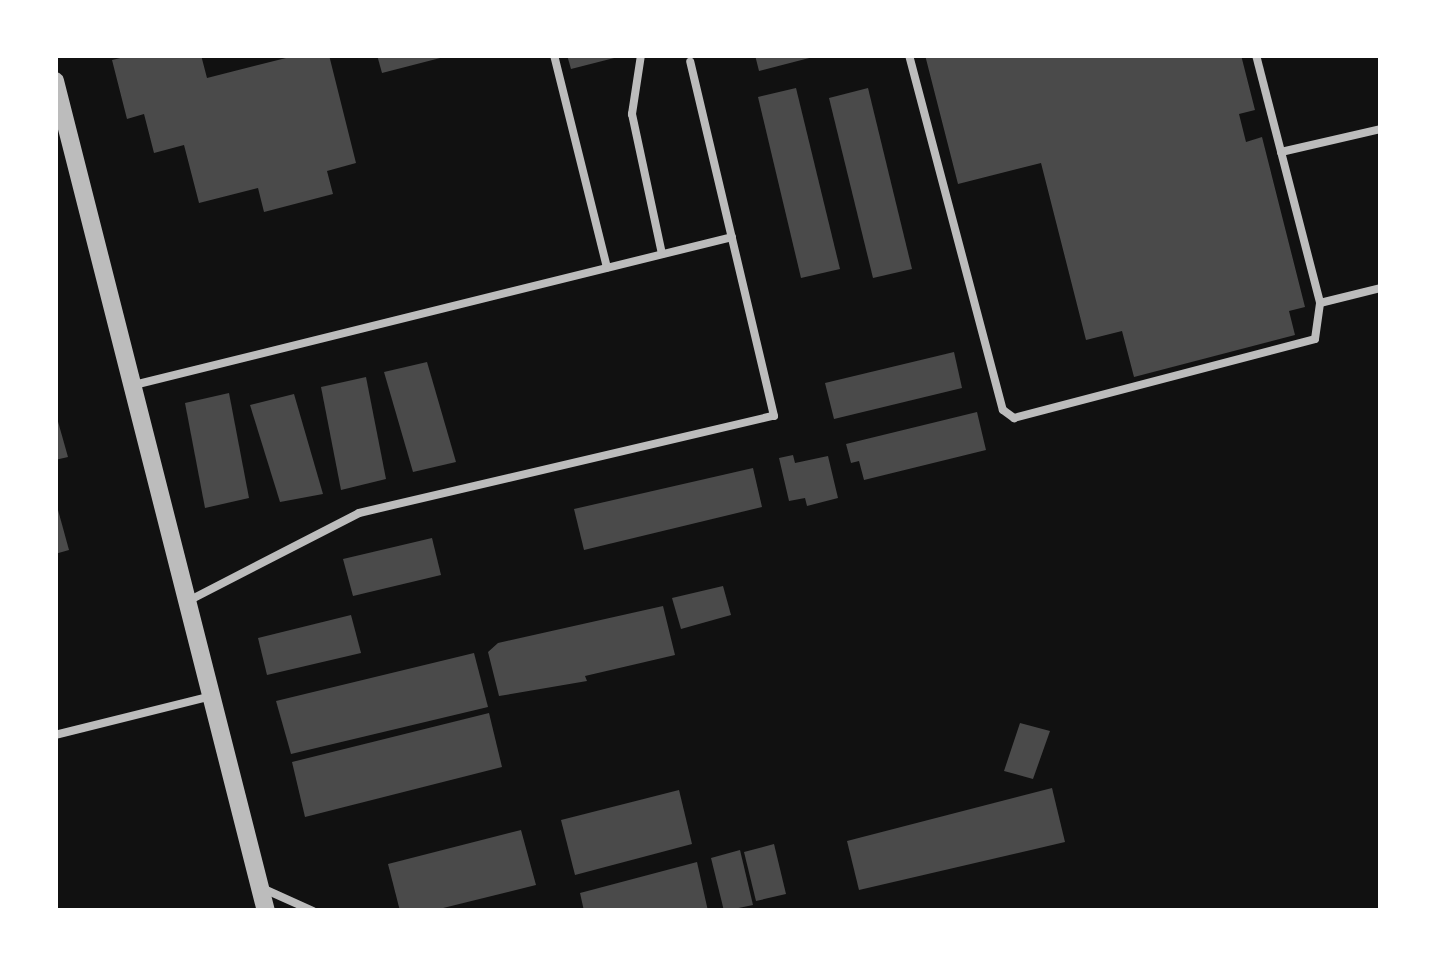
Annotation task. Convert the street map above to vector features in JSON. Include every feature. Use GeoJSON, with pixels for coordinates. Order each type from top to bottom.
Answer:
{"type":"FeatureCollection","features":[{"type":"Feature","properties":{"kind":"street"},"geometry":{"type":"LineString","coordinates":[[55,80],[266,911]]}},
{"type":"Feature","properties":{"kind":"lane"},"geometry":{"type":"LineString","coordinates":[[554,55],[607,268]]}},
{"type":"Feature","properties":{"kind":"lane"},"geometry":{"type":"LineString","coordinates":[[641,55],[632,114],[662,254]]}},
{"type":"Feature","properties":{"kind":"lane"},"geometry":{"type":"LineString","coordinates":[[909,55],[1003,410],[1014,418],[1315,339],[1320,303],[1256,55]]}},
{"type":"Feature","properties":{"kind":"lane"},"geometry":{"type":"LineString","coordinates":[[190,600],[359,513],[774,416],[690,62]]}},
{"type":"Feature","properties":{"kind":"lane"},"geometry":{"type":"LineString","coordinates":[[1281,152],[1381,129]]}},
{"type":"Feature","properties":{"kind":"lane"},"geometry":{"type":"LineString","coordinates":[[134,385],[732,237]]}},
{"type":"Feature","properties":{"kind":"lane"},"geometry":{"type":"LineString","coordinates":[[1320,303],[1381,288]]}},
{"type":"Feature","properties":{"kind":"lane"},"geometry":{"type":"LineString","coordinates":[[55,735],[213,696]]}},
{"type":"Feature","properties":{"kind":"lane"},"geometry":{"type":"LineString","coordinates":[[260,887],[313,911]]}},
{"type":"Feature","properties":{"kind":"building"},"geometry":{"type":"Polygon","coordinates":[[[133,55],[201,55],[207,78],[298,55],[329,55],[356,163],[327,171],[333,194],[264,212],[258,188],[199,203],[184,145],[154,153],[144,114],[127,119],[112,60],[133,55]]]}},
{"type":"Feature","properties":{"kind":"building"},"geometry":{"type":"Polygon","coordinates":[[[377,55],[448,55],[448,56],[382,73],[377,55]]]}},
{"type":"Feature","properties":{"kind":"building"},"geometry":{"type":"Polygon","coordinates":[[[567,55],[622,55],[622,56],[571,69],[567,55]]]}},
{"type":"Feature","properties":{"kind":"building"},"geometry":{"type":"Polygon","coordinates":[[[755,55],[817,55],[817,56],[759,71],[755,55]]]}},
{"type":"Feature","properties":{"kind":"building"},"geometry":{"type":"Polygon","coordinates":[[[925,55],[1241,55],[1255,110],[1239,114],[1246,142],[1262,137],[1305,307],[1289,311],[1295,335],[1134,377],[1122,331],[1086,340],[1041,163],[958,184],[925,55]]]}},
{"type":"Feature","properties":{"kind":"building"},"geometry":{"type":"Polygon","coordinates":[[[796,88],[840,269],[801,278],[758,97],[796,88]]]}},
{"type":"Feature","properties":{"kind":"building"},"geometry":{"type":"Polygon","coordinates":[[[868,88],[912,269],[873,278],[829,98],[868,88]]]}},
{"type":"Feature","properties":{"kind":"building"},"geometry":{"type":"Polygon","coordinates":[[[954,352],[962,388],[834,419],[825,383],[954,352]]]}},
{"type":"Feature","properties":{"kind":"building"},"geometry":{"type":"Polygon","coordinates":[[[427,362],[456,462],[413,472],[384,372],[427,362]]]}},
{"type":"Feature","properties":{"kind":"building"},"geometry":{"type":"Polygon","coordinates":[[[366,377],[386,479],[341,490],[321,387],[366,377]]]}},
{"type":"Feature","properties":{"kind":"building"},"geometry":{"type":"Polygon","coordinates":[[[229,393],[249,498],[205,508],[185,403],[229,393]]]}},
{"type":"Feature","properties":{"kind":"building"},"geometry":{"type":"Polygon","coordinates":[[[294,394],[323,494],[280,502],[250,405],[294,394]]]}},
{"type":"Feature","properties":{"kind":"building"},"geometry":{"type":"Polygon","coordinates":[[[55,411],[68,457],[55,460],[55,411]]]}},
{"type":"Feature","properties":{"kind":"building"},"geometry":{"type":"Polygon","coordinates":[[[977,412],[986,450],[864,480],[859,461],[851,463],[846,444],[977,412]]]}},
{"type":"Feature","properties":{"kind":"building"},"geometry":{"type":"Polygon","coordinates":[[[793,455],[795,463],[828,456],[838,498],[807,506],[805,498],[789,501],[779,458],[793,455]]]}},
{"type":"Feature","properties":{"kind":"building"},"geometry":{"type":"Polygon","coordinates":[[[753,468],[762,507],[584,550],[574,509],[753,468]]]}},
{"type":"Feature","properties":{"kind":"building"},"geometry":{"type":"Polygon","coordinates":[[[55,499],[69,550],[55,554],[55,499]]]}},
{"type":"Feature","properties":{"kind":"building"},"geometry":{"type":"Polygon","coordinates":[[[432,538],[441,575],[353,596],[343,559],[432,538]]]}},
{"type":"Feature","properties":{"kind":"building"},"geometry":{"type":"Polygon","coordinates":[[[723,586],[731,615],[681,629],[672,598],[723,586]]]}},
{"type":"Feature","properties":{"kind":"building"},"geometry":{"type":"Polygon","coordinates":[[[663,606],[675,655],[585,676],[587,681],[499,696],[488,652],[498,643],[663,606]]]}},
{"type":"Feature","properties":{"kind":"building"},"geometry":{"type":"Polygon","coordinates":[[[351,615],[361,653],[267,675],[258,638],[351,615]]]}},
{"type":"Feature","properties":{"kind":"building"},"geometry":{"type":"Polygon","coordinates":[[[474,653],[488,707],[291,754],[276,701],[474,653]]]}},
{"type":"Feature","properties":{"kind":"building"},"geometry":{"type":"Polygon","coordinates":[[[489,713],[502,767],[305,817],[292,762],[489,713]]]}},
{"type":"Feature","properties":{"kind":"building"},"geometry":{"type":"Polygon","coordinates":[[[1020,723],[1050,731],[1033,779],[1004,771],[1020,723]]]}},
{"type":"Feature","properties":{"kind":"building"},"geometry":{"type":"Polygon","coordinates":[[[1052,788],[1065,842],[859,890],[847,841],[1052,788]]]}},
{"type":"Feature","properties":{"kind":"building"},"geometry":{"type":"Polygon","coordinates":[[[679,790],[692,844],[575,875],[561,820],[679,790]]]}},
{"type":"Feature","properties":{"kind":"building"},"geometry":{"type":"Polygon","coordinates":[[[521,830],[536,885],[431,911],[400,911],[388,864],[521,830]]]}},
{"type":"Feature","properties":{"kind":"building"},"geometry":{"type":"Polygon","coordinates":[[[774,844],[786,894],[756,901],[744,852],[774,844]]]}},
{"type":"Feature","properties":{"kind":"building"},"geometry":{"type":"Polygon","coordinates":[[[740,850],[753,905],[724,911],[711,858],[740,850]]]}},
{"type":"Feature","properties":{"kind":"building"},"geometry":{"type":"Polygon","coordinates":[[[697,862],[708,911],[584,911],[580,893],[697,862]]]}}]}
